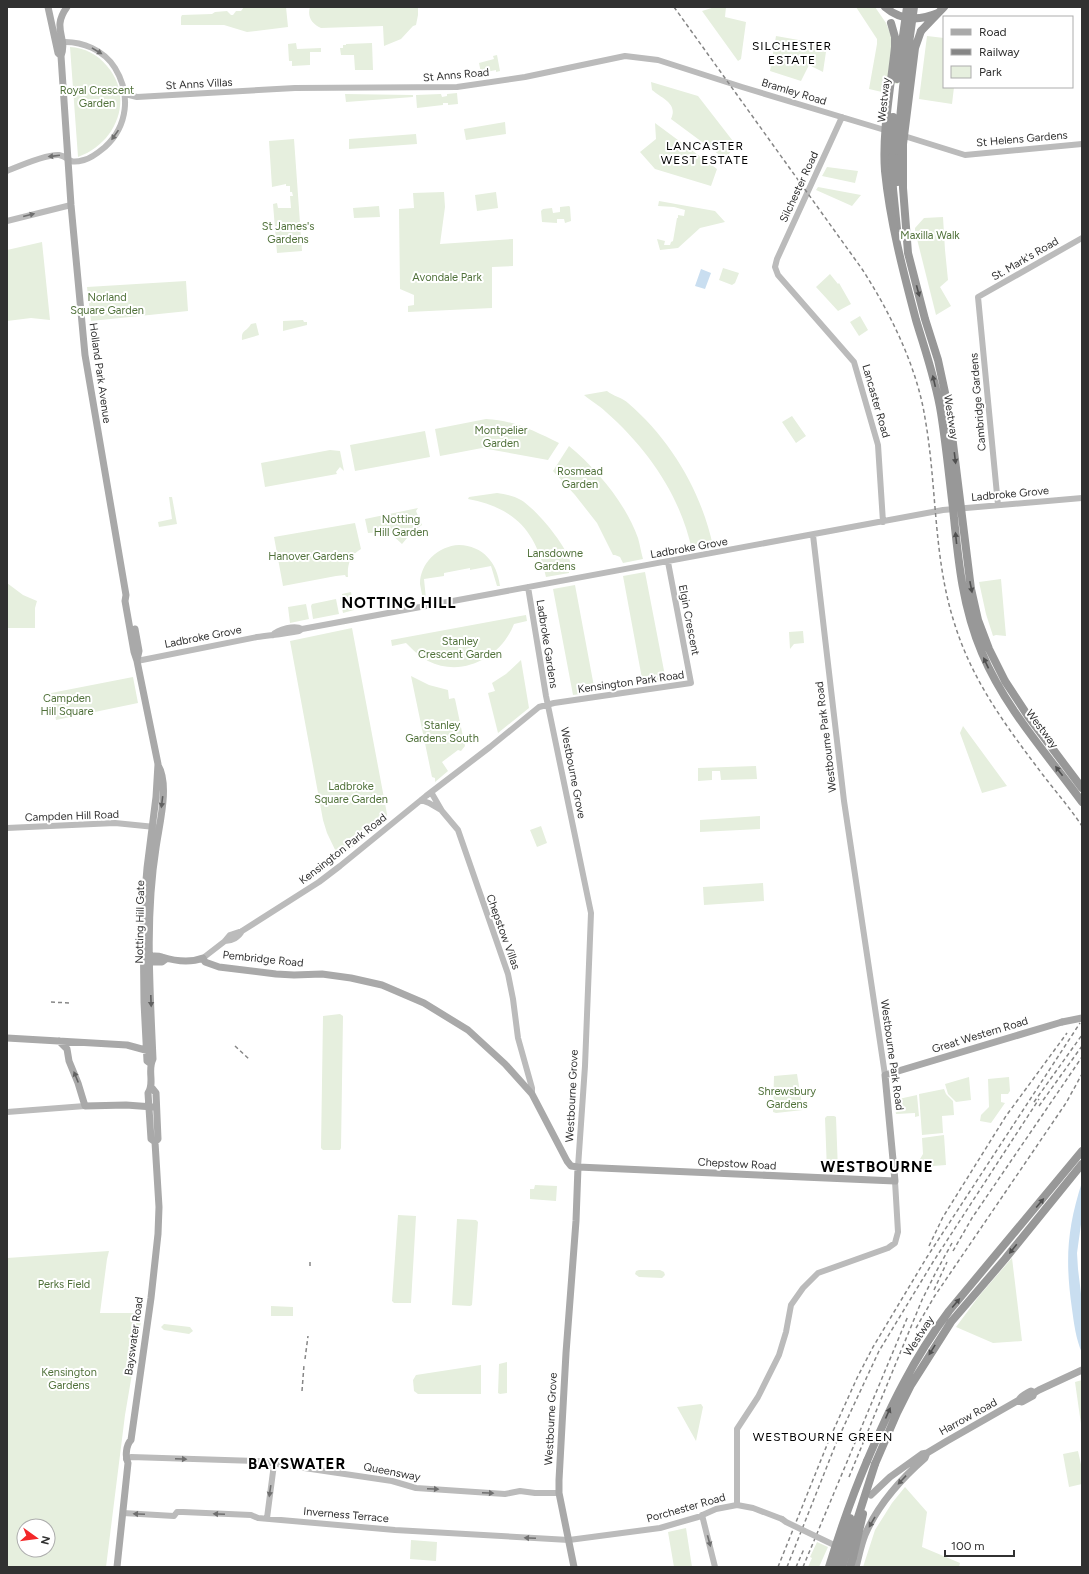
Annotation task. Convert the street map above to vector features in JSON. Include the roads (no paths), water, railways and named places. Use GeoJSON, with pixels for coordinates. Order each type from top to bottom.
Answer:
{"type":"FeatureCollection","features":[{"type":"Feature","properties":{"kind":"highway"},"geometry":{"type":"LineString","coordinates":[[884,7],[896,15],[909,19],[922,19],[941,10]]}},
{"type":"Feature","properties":{"kind":"highway"},"geometry":{"type":"LineString","coordinates":[[884,7],[891,22],[895,37],[885,141],[885,162],[889,201],[904,255]]}},
{"type":"Feature","properties":{"kind":"highway","name":"Westway"},"geometry":{"type":"LineString","coordinates":[[907,7],[896,86],[891,150],[892,189],[917,321],[928,355],[940,411],[963,591],[970,622],[982,652],[998,685],[1022,721],[1082,802]]}},
{"type":"Feature","properties":{"kind":"highway","name":"Westway"},"geometry":{"type":"LineString","coordinates":[[914,7],[902,94],[897,151],[898,190],[904,255],[938,360],[949,411],[971,589],[978,620],[989,649],[1005,681],[1028,716],[1082,788]]}},
{"type":"Feature","properties":{"kind":"highway"},"geometry":{"type":"LineString","coordinates":[[904,255],[903,144],[908,94],[917,39],[921,31],[941,10]]}},
{"type":"Feature","properties":{"kind":"highway","name":"Westway"},"geometry":{"type":"LineString","coordinates":[[836,1567],[890,1408],[918,1357],[949,1311],[1082,1151]]}},
{"type":"Feature","properties":{"kind":"highway","name":"Westway"},"geometry":{"type":"LineString","coordinates":[[842,1567],[871,1463],[911,1386],[951,1322],[1010,1253],[1082,1164]]}},
{"type":"Feature","properties":{"kind":"highway"},"geometry":{"type":"LineString","coordinates":[[829,1567],[854,1491],[871,1463]]}},
{"type":"Feature","properties":{"kind":"highway"},"geometry":{"type":"LineString","coordinates":[[850,1567],[871,1463]]}},
{"type":"Feature","properties":{"kind":"main road","name":"Holland Park Avenue"},"geometry":{"type":"LineString","coordinates":[[48,7],[58,53],[61,56]]}},
{"type":"Feature","properties":{"kind":"main road","name":"Holland Park Avenue"},"geometry":{"type":"LineString","coordinates":[[67,7],[62,14],[59,23],[63,51],[61,56],[71,205],[85,360],[126,596],[125,601],[133,649],[137,661],[160,780]]}},
{"type":"Feature","properties":{"kind":"main road","name":"Notting Hill Gate"},"geometry":{"type":"LineString","coordinates":[[159,1207],[155,1142],[158,1139],[153,1107],[156,1093],[152,1088],[151,1064],[153,1059],[145,1039],[150,895],[163,797],[160,780]]}},
{"type":"Feature","properties":{"kind":"main road","name":"Notting Hill Gate"},"geometry":{"type":"LineString","coordinates":[[150,1052],[144,901],[151,827],[160,780]]}},
{"type":"Feature","properties":{"kind":"main road","name":"Pembridge Road"},"geometry":{"type":"LineString","coordinates":[[203,958],[205,962],[219,966],[294,976],[314,974],[354,978],[375,982],[424,1003],[460,1024],[484,1043],[516,1075],[532,1094],[564,1156],[571,1166],[578,1167]]}},
{"type":"Feature","properties":{"kind":"main road"},"geometry":{"type":"LineString","coordinates":[[147,959],[162,962],[166,959],[195,960],[203,958]]}},
{"type":"Feature","properties":{"kind":"main road","name":"Great Western Road"},"geometry":{"type":"LineString","coordinates":[[885,1074],[1062,1022],[1082,1018]]}},
{"type":"Feature","properties":{"kind":"main road"},"geometry":{"type":"LineString","coordinates":[[7,1038],[127,1045],[150,1052]]}},
{"type":"Feature","properties":{"kind":"main road"},"geometry":{"type":"LineString","coordinates":[[127,1045],[140,1042],[145,1039]]}},
{"type":"Feature","properties":{"kind":"main road"},"geometry":{"type":"LineString","coordinates":[[59,1041],[67,1049],[69,1061],[78,1082],[85,1106],[126,1105],[153,1107]]}},
{"type":"Feature","properties":{"kind":"main road"},"geometry":{"type":"LineString","coordinates":[[67,1049],[78,1042]]}},
{"type":"Feature","properties":{"kind":"main road","name":"Westbourne Park Road"},"geometry":{"type":"LineString","coordinates":[[885,1074],[895,1181]]}},
{"type":"Feature","properties":{"kind":"main road","name":"Chepstow Road"},"geometry":{"type":"LineString","coordinates":[[578,1167],[895,1181]]}},
{"type":"Feature","properties":{"kind":"main road","name":"Westbourne Grove"},"geometry":{"type":"LineString","coordinates":[[574,1567],[559,1493],[560,1448],[576,1221],[578,1167]]}},
{"type":"Feature","properties":{"kind":"main road","name":"Bayswater Road"},"geometry":{"type":"LineString","coordinates":[[117,1567],[128,1460],[133,1443],[131,1440],[151,1300],[158,1234],[159,1207]]}},
{"type":"Feature","properties":{"kind":"main road","name":"Harrow Road"},"geometry":{"type":"LineString","coordinates":[[856,1567],[865,1535],[879,1509],[890,1493],[925,1458],[927,1454],[1019,1400],[1031,1391],[1034,1393],[1082,1370]]}},
{"type":"Feature","properties":{"kind":"main road","name":"Harrow Road"},"geometry":{"type":"LineString","coordinates":[[879,1509],[877,1501],[869,1497],[890,1477],[922,1454],[927,1454]]}},
{"type":"Feature","properties":{"kind":"street"},"geometry":{"type":"LineString","coordinates":[[62,42],[76,42],[104,56],[117,72],[124,89],[129,95],[137,97]]}},
{"type":"Feature","properties":{"kind":"street","name":"Bramley Road"},"geometry":{"type":"LineString","coordinates":[[616,58],[625,56],[654,59],[965,154]]}},
{"type":"Feature","properties":{"kind":"street","name":"St Anns Road"},"geometry":{"type":"LineString","coordinates":[[262,90],[296,88],[457,87],[525,77],[616,58]]}},
{"type":"Feature","properties":{"kind":"street"},"geometry":{"type":"LineString","coordinates":[[7,171],[38,159],[58,155],[72,162],[84,160],[103,149],[120,129],[125,116],[124,89]]}},
{"type":"Feature","properties":{"kind":"street","name":"St Anns Villas"},"geometry":{"type":"LineString","coordinates":[[137,97],[262,90]]}},
{"type":"Feature","properties":{"kind":"street"},"geometry":{"type":"LineString","coordinates":[[125,105],[137,97]]}},
{"type":"Feature","properties":{"kind":"street","name":"Silchester Road"},"geometry":{"type":"LineString","coordinates":[[775,267],[777,259],[842,117]]}},
{"type":"Feature","properties":{"kind":"street","name":"St Helens Gardens"},"geometry":{"type":"LineString","coordinates":[[965,154],[1082,144]]}},
{"type":"Feature","properties":{"kind":"street"},"geometry":{"type":"LineString","coordinates":[[7,221],[71,205]]}},
{"type":"Feature","properties":{"kind":"street","name":"St. Mark's Road"},"geometry":{"type":"LineString","coordinates":[[978,297],[1082,238]]}},
{"type":"Feature","properties":{"kind":"street","name":"Lancaster Road"},"geometry":{"type":"LineString","coordinates":[[775,267],[778,275],[854,362],[878,445],[883,522]]}},
{"type":"Feature","properties":{"kind":"street","name":"Cambridge Gardens"},"geometry":{"type":"LineString","coordinates":[[978,297],[998,505]]}},
{"type":"Feature","properties":{"kind":"street","name":"Ladbroke Grove"},"geometry":{"type":"LineString","coordinates":[[137,661],[273,634],[276,631],[298,627],[302,629],[943,510],[1082,498]]}},
{"type":"Feature","properties":{"kind":"street","name":"Westbourne Park Road"},"geometry":{"type":"LineString","coordinates":[[813,535],[844,801],[885,1074]]}},
{"type":"Feature","properties":{"kind":"street","name":"Elgin Crescent"},"geometry":{"type":"LineString","coordinates":[[668,562],[691,683]]}},
{"type":"Feature","properties":{"kind":"street","name":"Ladbroke Gardens"},"geometry":{"type":"LineString","coordinates":[[528,587],[548,704]]}},
{"type":"Feature","properties":{"kind":"street","name":"Kensington Park Road"},"geometry":{"type":"LineString","coordinates":[[203,958],[226,941],[230,935],[242,931],[330,874],[431,792],[490,747],[539,706],[691,683]]}},
{"type":"Feature","properties":{"kind":"street","name":"Westbourne Grove"},"geometry":{"type":"LineString","coordinates":[[548,704],[591,913],[585,1066],[578,1167]]}},
{"type":"Feature","properties":{"kind":"street","name":"Chepstow Villas"},"geometry":{"type":"LineString","coordinates":[[431,792],[442,811],[458,830],[508,974],[517,1031],[525,1067],[532,1088],[532,1094]]}},
{"type":"Feature","properties":{"kind":"street","name":"Chepstow Villas"},"geometry":{"type":"LineString","coordinates":[[421,800],[442,811]]}},
{"type":"Feature","properties":{"kind":"street","name":"Campden Hill Road"},"geometry":{"type":"LineString","coordinates":[[7,828],[115,823],[156,827],[159,824]]}},
{"type":"Feature","properties":{"kind":"street"},"geometry":{"type":"LineString","coordinates":[[516,1075],[525,1067]]}},
{"type":"Feature","properties":{"kind":"street"},"geometry":{"type":"LineString","coordinates":[[7,1112],[85,1106]]}},
{"type":"Feature","properties":{"kind":"street","name":"Westbourne Park Road"},"geometry":{"type":"LineString","coordinates":[[737,1505],[738,1429],[758,1397],[777,1361],[783,1344],[791,1305],[803,1288],[818,1273],[888,1248],[895,1243],[898,1232],[895,1181]]}},
{"type":"Feature","properties":{"kind":"street","name":"Queensway"},"geometry":{"type":"LineString","coordinates":[[128,1460],[245,1460],[395,1481],[416,1488],[505,1494],[514,1491],[559,1493]]}},
{"type":"Feature","properties":{"kind":"street"},"geometry":{"type":"LineString","coordinates":[[267,1518],[274,1464]]}},
{"type":"Feature","properties":{"kind":"street","name":"Porchester Road"},"geometry":{"type":"LineString","coordinates":[[569,1540],[660,1528],[716,1510],[737,1505],[753,1508],[782,1519],[787,1519],[833,1542]]}},
{"type":"Feature","properties":{"kind":"street","name":"Inverness Terrace"},"geometry":{"type":"LineString","coordinates":[[123,1513],[174,1516],[177,1512],[251,1515],[267,1518],[395,1530],[569,1540]]}},
{"type":"Feature","properties":{"kind":"street"},"geometry":{"type":"LineString","coordinates":[[702,1515],[715,1567]]}},
{"type":"Feature","properties":{"kind":"street","name":"Harrow Road"},"geometry":{"type":"LineString","coordinates":[[858,1546],[865,1535]]}},
{"type":"Feature","properties":{"kind":"water"},"geometry":{"type":"Polygon","coordinates":[[[701,269],[711,273],[705,289],[695,286],[701,269]]]}},
{"type":"Feature","properties":{"kind":"water"},"geometry":{"type":"Polygon","coordinates":[[[1082,1182],[1082,1217],[1077,1253],[1082,1302],[1082,1353],[1074,1320],[1068,1275],[1068,1260],[1070,1230],[1082,1182]]]}},
{"type":"Feature","properties":{"kind":"railway"},"geometry":{"type":"LineString","coordinates":[[674,7],[862,269],[883,303],[909,360],[921,399],[929,443],[942,572],[947,597],[961,644],[980,683],[1003,721],[1082,826]]}},
{"type":"Feature","properties":{"kind":"railway"},"geometry":{"type":"LineString","coordinates":[[51,1002],[69,1003]]}},
{"type":"Feature","properties":{"kind":"railway"},"geometry":{"type":"LineString","coordinates":[[778,1567],[829,1440],[857,1378],[873,1347],[927,1257],[1080,1023]]}},
{"type":"Feature","properties":{"kind":"railway"},"geometry":{"type":"LineString","coordinates":[[929,1246],[943,1217],[1006,1116],[1067,1033]]}},
{"type":"Feature","properties":{"kind":"railway"},"geometry":{"type":"LineString","coordinates":[[1034,1102],[1082,1035]]}},
{"type":"Feature","properties":{"kind":"railway"},"geometry":{"type":"LineString","coordinates":[[235,1046],[250,1060]]}},
{"type":"Feature","properties":{"kind":"railway"},"geometry":{"type":"LineString","coordinates":[[1039,1106],[1082,1046]]}},
{"type":"Feature","properties":{"kind":"railway"},"geometry":{"type":"LineString","coordinates":[[953,1251],[972,1218],[1082,1057]]}},
{"type":"Feature","properties":{"kind":"railway"},"geometry":{"type":"LineString","coordinates":[[916,1328],[934,1297],[1066,1103],[1082,1074]]}},
{"type":"Feature","properties":{"kind":"railway"},"geometry":{"type":"LineString","coordinates":[[787,1567],[837,1441],[879,1351],[933,1262],[1039,1099]]}},
{"type":"Feature","properties":{"kind":"railway"},"geometry":{"type":"LineString","coordinates":[[849,1477],[922,1300],[952,1243]]}},
{"type":"Feature","properties":{"kind":"railway"},"geometry":{"type":"LineString","coordinates":[[310,1259],[310,1266]]}},
{"type":"Feature","properties":{"kind":"railway"},"geometry":{"type":"LineString","coordinates":[[934,1290],[947,1262]]}},
{"type":"Feature","properties":{"kind":"railway"},"geometry":{"type":"LineString","coordinates":[[803,1567],[908,1316]]}},
{"type":"Feature","properties":{"kind":"railway"},"geometry":{"type":"LineString","coordinates":[[305,1359],[308,1336]]}},
{"type":"Feature","properties":{"kind":"railway"},"geometry":{"type":"LineString","coordinates":[[302,1391],[304,1365]]}},
{"type":"Feature","properties":{"kind":"railway"},"geometry":{"type":"LineString","coordinates":[[796,1567],[804,1549]]}},
{"type":"Feature","properties":{"kind":"district","name":"SILCHESTER ESTATE"},"geometry":{"type":"Point","coordinates":[792,53]}},
{"type":"Feature","properties":{"kind":"district","name":"LANCASTER WEST ESTATE"},"geometry":{"type":"Point","coordinates":[705,153]}},
{"type":"Feature","properties":{"kind":"district","name":"NOTTING HILL"},"geometry":{"type":"Point","coordinates":[399,603]}},
{"type":"Feature","properties":{"kind":"district","name":"WESTBOURNE"},"geometry":{"type":"Point","coordinates":[877,1167]}},
{"type":"Feature","properties":{"kind":"district","name":"WESTBOURNE GREEN"},"geometry":{"type":"Point","coordinates":[823,1437]}},
{"type":"Feature","properties":{"kind":"district","name":"BAYSWATER"},"geometry":{"type":"Point","coordinates":[297,1464]}},
{"type":"Feature","properties":{"kind":"park label","name":"Royal Crescent Garden"},"geometry":{"type":"Point","coordinates":[97,96]}},
{"type":"Feature","properties":{"kind":"park label","name":"St James's Gardens"},"geometry":{"type":"Point","coordinates":[288,232]}},
{"type":"Feature","properties":{"kind":"park label","name":"Maxilla Walk"},"geometry":{"type":"Point","coordinates":[930,235]}},
{"type":"Feature","properties":{"kind":"park label","name":"Avondale Park"},"geometry":{"type":"Point","coordinates":[447,277]}},
{"type":"Feature","properties":{"kind":"park label","name":"Norland Square Garden"},"geometry":{"type":"Point","coordinates":[107,303]}},
{"type":"Feature","properties":{"kind":"park label","name":"Montpelier Garden"},"geometry":{"type":"Point","coordinates":[501,436]}},
{"type":"Feature","properties":{"kind":"park label","name":"Rosmead Garden"},"geometry":{"type":"Point","coordinates":[580,477]}},
{"type":"Feature","properties":{"kind":"park label","name":"Notting Hill Garden"},"geometry":{"type":"Point","coordinates":[401,525]}},
{"type":"Feature","properties":{"kind":"park label","name":"Hanover Gardens"},"geometry":{"type":"Point","coordinates":[311,556]}},
{"type":"Feature","properties":{"kind":"park label","name":"Lansdowne Gardens"},"geometry":{"type":"Point","coordinates":[555,559]}},
{"type":"Feature","properties":{"kind":"park label","name":"Stanley Crescent Garden"},"geometry":{"type":"Point","coordinates":[460,647]}},
{"type":"Feature","properties":{"kind":"park label","name":"Campden Hill Square"},"geometry":{"type":"Point","coordinates":[67,704]}},
{"type":"Feature","properties":{"kind":"park label","name":"Stanley Gardens South"},"geometry":{"type":"Point","coordinates":[442,731]}},
{"type":"Feature","properties":{"kind":"park label","name":"Ladbroke Square Garden"},"geometry":{"type":"Point","coordinates":[351,792]}},
{"type":"Feature","properties":{"kind":"park label","name":"Shrewsbury Gardens"},"geometry":{"type":"Point","coordinates":[787,1097]}},
{"type":"Feature","properties":{"kind":"park label","name":"Perks Field"},"geometry":{"type":"Point","coordinates":[64,1284]}},
{"type":"Feature","properties":{"kind":"park label","name":"Kensington Gardens"},"geometry":{"type":"Point","coordinates":[69,1378]}}]}
